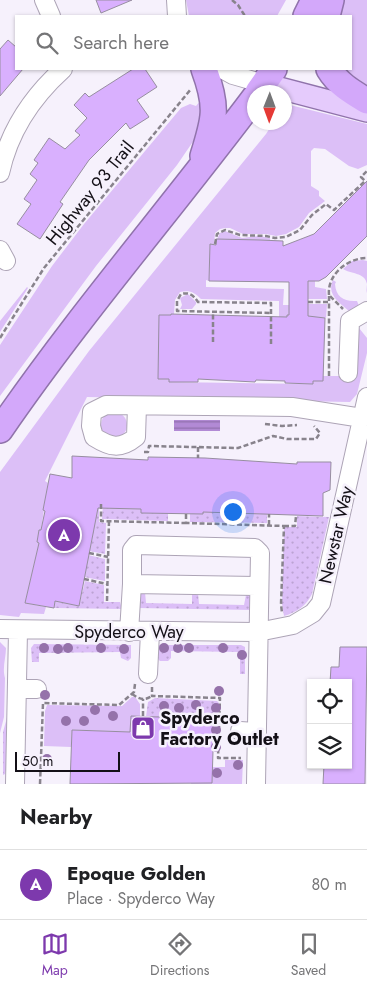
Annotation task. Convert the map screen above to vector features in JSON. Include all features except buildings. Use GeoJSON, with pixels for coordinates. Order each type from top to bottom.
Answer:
{"type":"FeatureCollection","features":[{"type":"Feature","properties":{"kind":"highway"},"geometry":{"type":"LineString","coordinates":[[306,15],[314,0]]}},
{"type":"Feature","properties":{"kind":"highway"},"geometry":{"type":"LineString","coordinates":[[327,15],[331,0]]}},
{"type":"Feature","properties":{"kind":"highway"},"geometry":{"type":"LineString","coordinates":[[198,172],[214,120],[210,70]]}},
{"type":"Feature","properties":{"kind":"highway"},"geometry":{"type":"LineString","coordinates":[[330,70],[342,85],[367,101]]}},
{"type":"Feature","properties":{"kind":"highway"},"geometry":{"type":"LineString","coordinates":[[0,430],[82,318],[198,172],[247,106]]}},
{"type":"Feature","properties":{"kind":"main road"},"geometry":{"type":"LineString","coordinates":[[292,93],[367,111]]}},
{"type":"Feature","properties":{"kind":"street"},"geometry":{"type":"LineString","coordinates":[[44,0],[51,15]]}},
{"type":"Feature","properties":{"kind":"street"},"geometry":{"type":"LineString","coordinates":[[176,0],[177,15]]}},
{"type":"Feature","properties":{"kind":"street"},"geometry":{"type":"LineString","coordinates":[[0,173],[10,141],[20,121],[46,85],[62,70]]}},
{"type":"Feature","properties":{"kind":"street"},"geometry":{"type":"LineString","coordinates":[[210,70],[233,75],[259,85]]}},
{"type":"Feature","properties":{"kind":"street"},"geometry":{"type":"LineString","coordinates":[[348,373],[350,321],[360,315]]}},
{"type":"Feature","properties":{"kind":"street"},"geometry":{"type":"LineString","coordinates":[[137,406],[136,438],[126,445],[108,446],[94,437],[91,426],[92,412],[106,405],[292,407],[365,410]]}},
{"type":"Feature","properties":{"kind":"street","name":"Newstar Way"},"geometry":{"type":"LineString","coordinates":[[258,632],[293,625],[313,613],[321,602],[365,410]]}},
{"type":"Feature","properties":{"kind":"street"},"geometry":{"type":"LineString","coordinates":[[129,632],[132,550],[136,545],[254,548],[260,553],[258,632],[248,732],[256,784]]}},
{"type":"Feature","properties":{"kind":"street"},"geometry":{"type":"LineString","coordinates":[[132,584],[259,586]]}},
{"type":"Feature","properties":{"kind":"street","name":"Spyderco Way"},"geometry":{"type":"LineString","coordinates":[[0,630],[258,632]]}},
{"type":"Feature","properties":{"kind":"street"},"geometry":{"type":"LineString","coordinates":[[15,784],[18,631]]}},
{"type":"Feature","properties":{"kind":"street"},"geometry":{"type":"LineString","coordinates":[[146,679],[150,632]]}},
{"type":"Feature","properties":{"kind":"street"},"geometry":{"type":"LineString","coordinates":[[17,689],[37,689]]}},
{"type":"Feature","properties":{"kind":"path"},"geometry":{"type":"LineString","coordinates":[[232,0],[238,4],[244,15]]}},
{"type":"Feature","properties":{"kind":"path","name":"Highway 93 Trail"},"geometry":{"type":"LineString","coordinates":[[0,338],[44,268],[210,70]]}},
{"type":"Feature","properties":{"kind":"path"},"geometry":{"type":"LineString","coordinates":[[215,244],[217,234],[225,230],[240,235],[274,238],[286,237],[300,230],[312,215],[326,204],[334,210],[365,181],[361,177],[367,171]]}},
{"type":"Feature","properties":{"kind":"path"},"geometry":{"type":"LineString","coordinates":[[329,376],[330,280],[348,262],[367,258]]}},
{"type":"Feature","properties":{"kind":"path"},"geometry":{"type":"LineString","coordinates":[[270,344],[271,313],[271,303],[198,302],[193,295],[188,293],[181,294],[178,297],[177,311],[271,313]]}},
{"type":"Feature","properties":{"kind":"path"},"geometry":{"type":"LineString","coordinates":[[329,295],[360,315]]}},
{"type":"Feature","properties":{"kind":"path"},"geometry":{"type":"LineString","coordinates":[[308,302],[329,302]]}},
{"type":"Feature","properties":{"kind":"path"},"geometry":{"type":"LineString","coordinates":[[213,312],[213,342]]}},
{"type":"Feature","properties":{"kind":"path"},"geometry":{"type":"LineString","coordinates":[[260,423],[282,426],[305,424]]}},
{"type":"Feature","properties":{"kind":"path"},"geometry":{"type":"LineString","coordinates":[[126,445],[130,451],[148,452],[149,446],[238,448],[273,436],[286,439],[316,439],[320,433],[314,426]]}},
{"type":"Feature","properties":{"kind":"path"},"geometry":{"type":"LineString","coordinates":[[198,447],[198,458]]}},
{"type":"Feature","properties":{"kind":"path"},"geometry":{"type":"LineString","coordinates":[[101,504],[101,521],[208,524]]}},
{"type":"Feature","properties":{"kind":"path"},"geometry":{"type":"LineString","coordinates":[[186,514],[186,523]]}},
{"type":"Feature","properties":{"kind":"path"},"geometry":{"type":"LineString","coordinates":[[269,514],[269,525]]}},
{"type":"Feature","properties":{"kind":"path"},"geometry":{"type":"LineString","coordinates":[[284,526],[295,526],[296,516]]}},
{"type":"Feature","properties":{"kind":"path"},"geometry":{"type":"LineString","coordinates":[[107,601],[109,521]]}},
{"type":"Feature","properties":{"kind":"path"},"geometry":{"type":"LineString","coordinates":[[89,553],[108,557]]}},
{"type":"Feature","properties":{"kind":"path"},"geometry":{"type":"LineString","coordinates":[[84,578],[107,584]]}},
{"type":"Feature","properties":{"kind":"path"},"geometry":{"type":"LineString","coordinates":[[40,784],[43,703],[119,705],[134,692],[135,683],[146,679],[152,696]]}},
{"type":"Feature","properties":{"kind":"path"},"geometry":{"type":"LineString","coordinates":[[132,694],[143,699],[152,696],[220,698],[218,758],[245,758]]}},
{"type":"Feature","properties":{"kind":"path"},"geometry":{"type":"LineString","coordinates":[[143,699],[143,716]]}},
{"type":"Feature","properties":{"kind":"shaded area"},"geometry":{"type":"Polygon","coordinates":[[[186,0],[286,0],[278,15],[189,15],[186,0]]]}},
{"type":"Feature","properties":{"kind":"shaded area"},"geometry":{"type":"Polygon","coordinates":[[[345,0],[367,0],[367,91],[340,70],[352,70],[352,15],[338,15],[345,0]]]}},
{"type":"Feature","properties":{"kind":"shaded area"},"geometry":{"type":"Polygon","coordinates":[[[200,101],[208,104],[203,127],[177,165],[96,266],[0,396],[0,345],[52,266],[84,224],[181,108],[190,104],[196,106],[200,101]]]}},
{"type":"Feature","properties":{"kind":"shaded area"},"geometry":{"type":"Polygon","coordinates":[[[292,105],[367,124],[367,165],[358,169],[349,166],[325,149],[314,148],[311,151],[311,186],[319,191],[319,196],[325,201],[309,213],[299,227],[286,234],[276,236],[243,234],[230,228],[220,229],[215,233],[214,244],[210,245],[209,281],[206,280],[206,287],[284,289],[283,305],[289,305],[289,315],[287,317],[279,317],[279,301],[201,299],[192,292],[180,292],[175,300],[174,314],[171,314],[158,379],[169,379],[169,382],[312,384],[313,381],[323,381],[323,376],[357,376],[359,328],[367,338],[367,353],[357,394],[350,402],[87,397],[45,481],[48,483],[41,530],[39,530],[37,542],[39,543],[25,603],[46,607],[44,614],[21,613],[19,617],[0,615],[0,472],[89,351],[269,130],[292,130],[292,105]]]}},
{"type":"Feature","properties":{"kind":"shaded area"},"geometry":{"type":"Polygon","coordinates":[[[225,231],[242,238],[259,236],[270,238],[270,241],[217,239],[220,233],[225,231]]]}},
{"type":"Feature","properties":{"kind":"shaded area"},"geometry":{"type":"Polygon","coordinates":[[[352,261],[367,261],[367,284],[366,280],[360,275],[343,269],[352,261]]]}},
{"type":"Feature","properties":{"kind":"shaded area"},"geometry":{"type":"Polygon","coordinates":[[[333,280],[336,282],[337,292],[342,298],[348,301],[357,301],[359,306],[350,312],[338,302],[331,290],[333,280]]]}},
{"type":"Feature","properties":{"kind":"shaded area"},"geometry":{"type":"Polygon","coordinates":[[[308,281],[315,281],[315,287],[326,289],[327,299],[308,299],[308,281]]]}},
{"type":"Feature","properties":{"kind":"shaded area"},"geometry":{"type":"Polygon","coordinates":[[[28,288],[0,332],[0,321],[28,288]]]}},
{"type":"Feature","properties":{"kind":"shaded area"},"geometry":{"type":"Polygon","coordinates":[[[188,294],[196,304],[192,309],[180,309],[182,305],[180,298],[188,294]]]}},
{"type":"Feature","properties":{"kind":"shaded area"},"geometry":{"type":"Polygon","coordinates":[[[308,304],[327,304],[326,318],[297,316],[308,304]]]}},
{"type":"Feature","properties":{"kind":"shaded area"},"geometry":{"type":"Polygon","coordinates":[[[114,412],[123,416],[127,425],[123,434],[114,438],[105,434],[101,425],[105,416],[114,412]]]}},
{"type":"Feature","properties":{"kind":"shaded area"},"geometry":{"type":"Polygon","coordinates":[[[174,420],[220,420],[220,431],[174,431],[174,420]]]}},
{"type":"Feature","properties":{"kind":"shaded area"},"geometry":{"type":"Polygon","coordinates":[[[99,504],[99,522],[106,523],[105,554],[89,551],[99,504]]]}},
{"type":"Feature","properties":{"kind":"shaded area"},"geometry":{"type":"Polygon","coordinates":[[[103,504],[107,508],[141,509],[141,513],[168,513],[168,521],[102,519],[103,504]]]}},
{"type":"Feature","properties":{"kind":"shaded area"},"geometry":{"type":"Polygon","coordinates":[[[203,511],[267,514],[267,523],[190,522],[190,514],[203,511]]]}},
{"type":"Feature","properties":{"kind":"shaded area"},"geometry":{"type":"Polygon","coordinates":[[[297,516],[329,517],[312,594],[301,608],[284,616],[282,604],[284,527],[297,527],[297,516]]]}},
{"type":"Feature","properties":{"kind":"shaded area"},"geometry":{"type":"Polygon","coordinates":[[[88,555],[105,559],[105,581],[84,577],[88,555]]]}},
{"type":"Feature","properties":{"kind":"shaded area"},"geometry":{"type":"Polygon","coordinates":[[[85,581],[104,585],[104,602],[120,602],[122,609],[54,608],[55,601],[79,606],[85,581]]]}},
{"type":"Feature","properties":{"kind":"shaded area"},"geometry":{"type":"Polygon","coordinates":[[[138,592],[145,592],[146,603],[192,604],[192,594],[198,593],[199,604],[244,605],[246,595],[250,593],[252,595],[252,610],[138,608],[138,592]]]}},
{"type":"Feature","properties":{"kind":"shaded area"},"geometry":{"type":"Polygon","coordinates":[[[0,642],[6,648],[4,717],[0,733],[0,642]]]}},
{"type":"Feature","properties":{"kind":"shaded area"},"geometry":{"type":"Polygon","coordinates":[[[34,644],[131,645],[131,658],[128,661],[121,658],[120,652],[39,653],[39,662],[32,662],[31,648],[34,644]]]}},
{"type":"Feature","properties":{"kind":"shaded area"},"geometry":{"type":"Polygon","coordinates":[[[156,645],[241,645],[245,647],[245,674],[240,674],[240,652],[171,651],[171,658],[168,661],[160,661],[157,658],[156,645]]]}},
{"type":"Feature","properties":{"kind":"shaded area"},"geometry":{"type":"Polygon","coordinates":[[[132,697],[135,697],[140,704],[140,716],[131,716],[130,732],[72,730],[71,747],[44,746],[45,711],[47,705],[122,706],[132,697]]]}},
{"type":"Feature","properties":{"kind":"shaded area"},"geometry":{"type":"Polygon","coordinates":[[[155,698],[217,701],[219,703],[218,719],[146,717],[148,702],[155,698]]]}},
{"type":"Feature","properties":{"kind":"shaded area"},"geometry":{"type":"Polygon","coordinates":[[[8,714],[7,767],[3,775],[3,732],[8,714]]]}},
{"type":"Feature","properties":{"kind":"shaded area"},"geometry":{"type":"Polygon","coordinates":[[[225,760],[243,760],[242,784],[191,784],[211,783],[212,767],[225,767],[225,760]]]}},
{"type":"Feature","properties":{"kind":"place","name":"Epoque Golden"},"geometry":{"type":"Point","coordinates":[64,535]}},
{"type":"Feature","properties":{"kind":"place","name":"Spyderco Factory Outlet"},"geometry":{"type":"Point","coordinates":[143,728]}}]}
